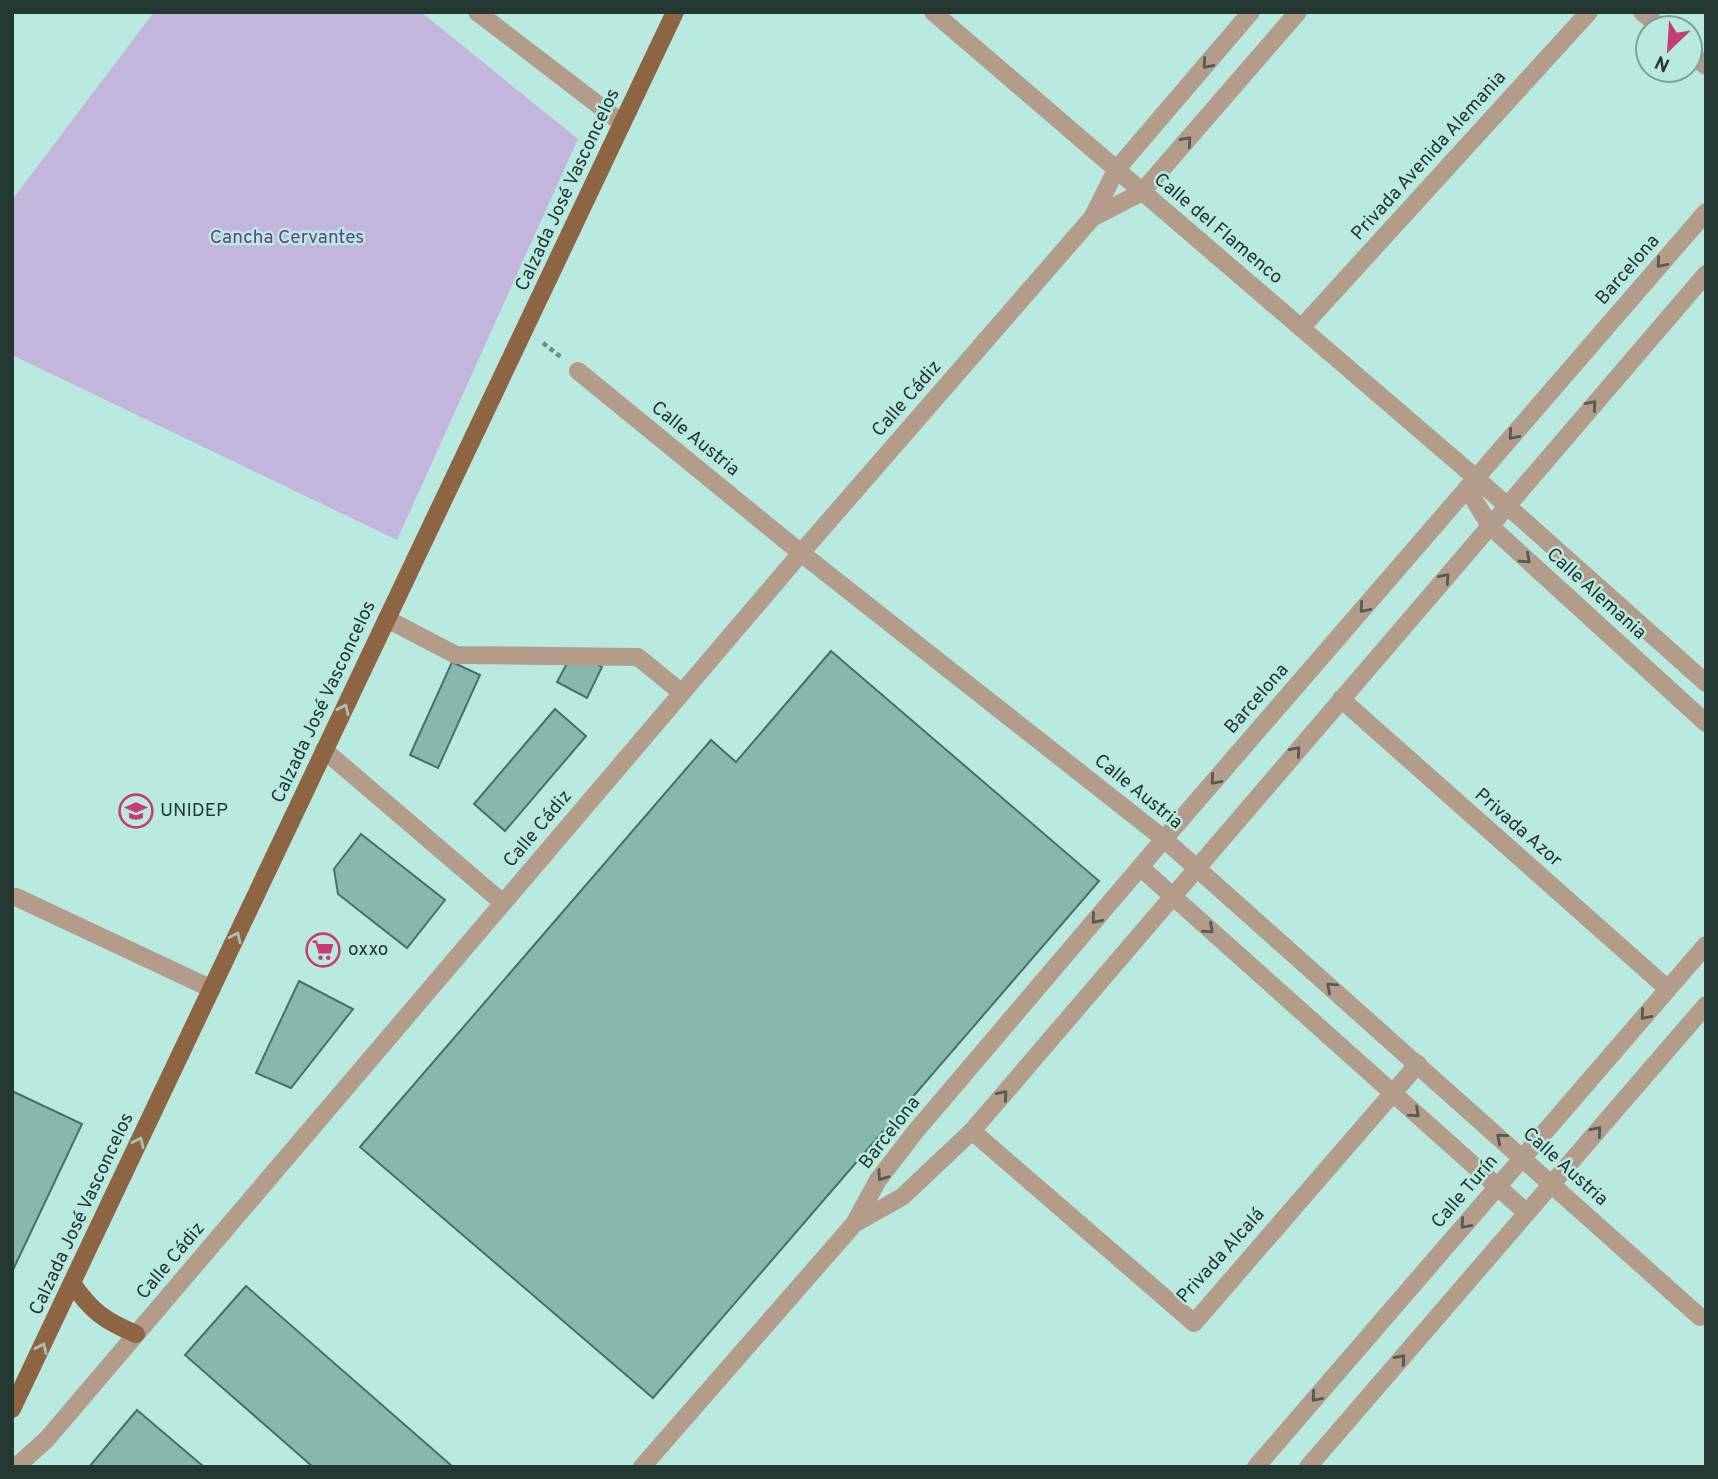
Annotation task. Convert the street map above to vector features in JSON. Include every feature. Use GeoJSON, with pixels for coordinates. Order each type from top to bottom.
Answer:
{"type":"FeatureCollection","features":[{"type":"Feature","properties":{"kind":"main road","name":"Calzada José Vasconcelos"},"geometry":{"type":"LineString","coordinates":[[12,1409],[675,12]]}},
{"type":"Feature","properties":{"kind":"main road"},"geometry":{"type":"LineString","coordinates":[[72,1283],[88,1306],[109,1323],[136,1334]]}},
{"type":"Feature","properties":{"kind":"street"},"geometry":{"type":"LineString","coordinates":[[477,12],[622,123]]}},
{"type":"Feature","properties":{"kind":"street","name":"Calle del Flamenco"},"geometry":{"type":"LineString","coordinates":[[933,12],[1301,328],[1471,483]]}},
{"type":"Feature","properties":{"kind":"street","name":"Calle Cádiz"},"geometry":{"type":"LineString","coordinates":[[16,1467],[47,1439],[801,553],[1092,218],[1116,170],[1251,12]]}},
{"type":"Feature","properties":{"kind":"street","name":"Privada Avenida Alemania"},"geometry":{"type":"LineString","coordinates":[[1301,328],[1589,12]]}},
{"type":"Feature","properties":{"kind":"street","name":"Calle Cádiz"},"geometry":{"type":"LineString","coordinates":[[1092,218],[1142,192],[1290,15]]}},
{"type":"Feature","properties":{"kind":"street","name":"Barcelona"},"geometry":{"type":"LineString","coordinates":[[642,1467],[854,1224],[878,1180],[915,1132],[1164,839],[1706,212]]}},
{"type":"Feature","properties":{"kind":"street","name":"Barcelona"},"geometry":{"type":"LineString","coordinates":[[854,1224],[902,1197],[972,1130],[1706,274]]}},
{"type":"Feature","properties":{"kind":"street","name":"Calle Austria"},"geometry":{"type":"LineString","coordinates":[[579,371],[801,553],[1164,839],[1700,1317]]}},
{"type":"Feature","properties":{"kind":"street","name":"Calle Alemania"},"geometry":{"type":"LineString","coordinates":[[1471,483],[1507,505],[1706,683]]}},
{"type":"Feature","properties":{"kind":"street","name":"Calle Alemania"},"geometry":{"type":"LineString","coordinates":[[1471,483],[1490,526],[1706,723]]}},
{"type":"Feature","properties":{"kind":"street"},"geometry":{"type":"LineString","coordinates":[[387,619],[456,655],[638,657],[682,693]]}},
{"type":"Feature","properties":{"kind":"street","name":"Privada Azor"},"geometry":{"type":"LineString","coordinates":[[1341,699],[1668,989]]}},
{"type":"Feature","properties":{"kind":"street"},"geometry":{"type":"LineString","coordinates":[[324,750],[503,903]]}},
{"type":"Feature","properties":{"kind":"street"},"geometry":{"type":"LineString","coordinates":[[1140,867],[1527,1213]]}},
{"type":"Feature","properties":{"kind":"street"},"geometry":{"type":"LineString","coordinates":[[16,897],[212,989]]}},
{"type":"Feature","properties":{"kind":"street","name":"Calle Turín"},"geometry":{"type":"LineString","coordinates":[[1256,1467],[1706,945]]}},
{"type":"Feature","properties":{"kind":"street"},"geometry":{"type":"LineString","coordinates":[[1308,1467],[1706,1005]]}},
{"type":"Feature","properties":{"kind":"street","name":"Privada Alcalá"},"geometry":{"type":"LineString","coordinates":[[972,1130],[1194,1323],[1418,1064]]}},
{"type":"Feature","properties":{"kind":"path"},"geometry":{"type":"LineString","coordinates":[[526,329],[579,371]]}},
{"type":"Feature","properties":{"kind":"green space","name":"Cancha Cervantes"},"geometry":{"type":"Polygon","coordinates":[[[154,12],[421,12],[578,139],[397,540],[12,355],[12,200],[154,12]]]}},
{"type":"Feature","properties":{"kind":"building"},"geometry":{"type":"Polygon","coordinates":[[[831,651],[1099,881],[653,1398],[360,1147],[711,740],[736,762],[831,651]]]}},
{"type":"Feature","properties":{"kind":"building"},"geometry":{"type":"Polygon","coordinates":[[[573,652],[602,667],[587,698],[557,682],[573,652]]]}},
{"type":"Feature","properties":{"kind":"building"},"geometry":{"type":"Polygon","coordinates":[[[452,662],[480,675],[438,768],[410,755],[452,662]]]}},
{"type":"Feature","properties":{"kind":"building"},"geometry":{"type":"Polygon","coordinates":[[[555,709],[586,736],[505,831],[474,804],[555,709]]]}},
{"type":"Feature","properties":{"kind":"building"},"geometry":{"type":"Polygon","coordinates":[[[361,834],[445,900],[407,948],[338,894],[334,869],[361,834]]]}},
{"type":"Feature","properties":{"kind":"building"},"geometry":{"type":"Polygon","coordinates":[[[299,981],[353,1009],[291,1088],[256,1073],[299,981]]]}},
{"type":"Feature","properties":{"kind":"building"},"geometry":{"type":"Polygon","coordinates":[[[12,1091],[82,1124],[12,1272],[12,1091]]]}},
{"type":"Feature","properties":{"kind":"building"},"geometry":{"type":"Polygon","coordinates":[[[246,1286],[453,1467],[313,1467],[185,1355],[246,1286]]]}},
{"type":"Feature","properties":{"kind":"building"},"geometry":{"type":"Polygon","coordinates":[[[137,1410],[204,1467],[89,1467],[137,1410]]]}},
{"type":"Feature","properties":{"kind":"place","name":"UNIDEP"},"geometry":{"type":"Point","coordinates":[136,811]}},
{"type":"Feature","properties":{"kind":"place","name":"oxxo"},"geometry":{"type":"Point","coordinates":[323,950]}}]}
